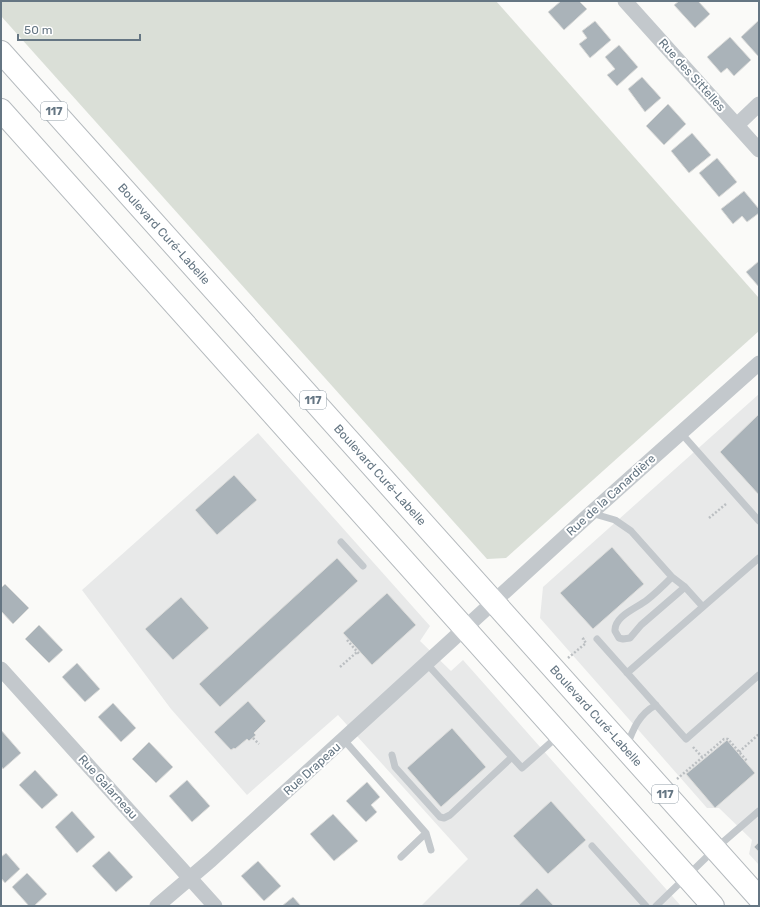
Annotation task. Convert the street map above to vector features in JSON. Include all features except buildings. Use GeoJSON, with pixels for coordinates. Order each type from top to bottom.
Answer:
{"type":"FeatureCollection","features":[{"type":"Feature","properties":{"kind":"main road","name":"Boulevard Curé-Labelle"},"geometry":{"type":"LineString","coordinates":[[1,52],[759,898]]}},
{"type":"Feature","properties":{"kind":"main road"},"geometry":{"type":"LineString","coordinates":[[1,110],[713,906]]}},
{"type":"Feature","properties":{"kind":"street","name":"Rue des Sittelles"},"geometry":{"type":"LineString","coordinates":[[625,1],[759,150]]}},
{"type":"Feature","properties":{"kind":"street"},"geometry":{"type":"LineString","coordinates":[[737,124],[759,104]]}},
{"type":"Feature","properties":{"kind":"street","name":"Rue de la Canardière"},"geometry":{"type":"LineString","coordinates":[[465,629],[591,513],[759,363]]}},
{"type":"Feature","properties":{"kind":"street","name":"Rue Drapeau"},"geometry":{"type":"LineString","coordinates":[[157,906],[344,740],[465,629]]}},
{"type":"Feature","properties":{"kind":"street","name":"Rue Galarneau"},"geometry":{"type":"LineString","coordinates":[[1,669],[215,906]]}},
{"type":"Feature","properties":{"kind":"lane"},"geometry":{"type":"LineString","coordinates":[[681,433],[759,521]]}},
{"type":"Feature","properties":{"kind":"lane"},"geometry":{"type":"LineString","coordinates":[[591,513],[610,517],[623,524],[703,607]]}},
{"type":"Feature","properties":{"kind":"lane"},"geometry":{"type":"LineString","coordinates":[[341,542],[363,566]]}},
{"type":"Feature","properties":{"kind":"lane"},"geometry":{"type":"LineString","coordinates":[[627,673],[759,558]]}},
{"type":"Feature","properties":{"kind":"lane"},"geometry":{"type":"LineString","coordinates":[[672,576],[649,598],[628,612],[616,624],[615,631],[619,638],[623,640],[630,638],[641,625],[685,587]]}},
{"type":"Feature","properties":{"kind":"lane"},"geometry":{"type":"LineString","coordinates":[[597,639],[686,739],[759,675]]}},
{"type":"Feature","properties":{"kind":"lane"},"geometry":{"type":"LineString","coordinates":[[427,664],[522,768],[559,735]]}},
{"type":"Feature","properties":{"kind":"lane"},"geometry":{"type":"LineString","coordinates":[[626,750],[640,718],[648,709],[656,705]]}},
{"type":"Feature","properties":{"kind":"lane"},"geometry":{"type":"LineString","coordinates":[[344,740],[426,833],[431,850]]}},
{"type":"Feature","properties":{"kind":"lane"},"geometry":{"type":"LineString","coordinates":[[392,755],[395,768],[440,817],[444,818],[450,815],[512,757]]}},
{"type":"Feature","properties":{"kind":"lane"},"geometry":{"type":"LineString","coordinates":[[656,906],[715,849],[759,811]]}},
{"type":"Feature","properties":{"kind":"lane"},"geometry":{"type":"LineString","coordinates":[[401,857],[426,833]]}},
{"type":"Feature","properties":{"kind":"lane"},"geometry":{"type":"LineString","coordinates":[[592,846],[642,905]]}},
{"type":"Feature","properties":{"kind":"path"},"geometry":{"type":"LineString","coordinates":[[709,518],[726,504]]}},
{"type":"Feature","properties":{"kind":"path"},"geometry":{"type":"LineString","coordinates":[[347,640],[360,655]]}},
{"type":"Feature","properties":{"kind":"path"},"geometry":{"type":"LineString","coordinates":[[340,667],[358,652]]}},
{"type":"Feature","properties":{"kind":"path"},"geometry":{"type":"LineString","coordinates":[[739,752],[759,734]]}},
{"type":"Feature","properties":{"kind":"path"},"geometry":{"type":"LineString","coordinates":[[253,738],[258,744]]}},
{"type":"Feature","properties":{"kind":"path"},"geometry":{"type":"LineString","coordinates":[[675,780],[724,738],[728,739],[747,760]]}},
{"type":"Feature","properties":{"kind":"shaded area"},"geometry":{"type":"Polygon","coordinates":[[[1,1],[496,1],[759,298],[759,331],[506,558],[487,559],[1,16],[1,1]]]}},
{"type":"Feature","properties":{"kind":"shaded area"},"geometry":{"type":"Polygon","coordinates":[[[759,394],[759,865],[749,854],[752,840],[719,808],[707,808],[540,618],[543,587],[759,394]]]}},
{"type":"Feature","properties":{"kind":"shaded area"},"geometry":{"type":"Polygon","coordinates":[[[258,433],[430,626],[420,641],[451,671],[463,660],[681,906],[421,906],[468,859],[338,715],[247,795],[171,709],[82,590],[258,433]]]}}]}
